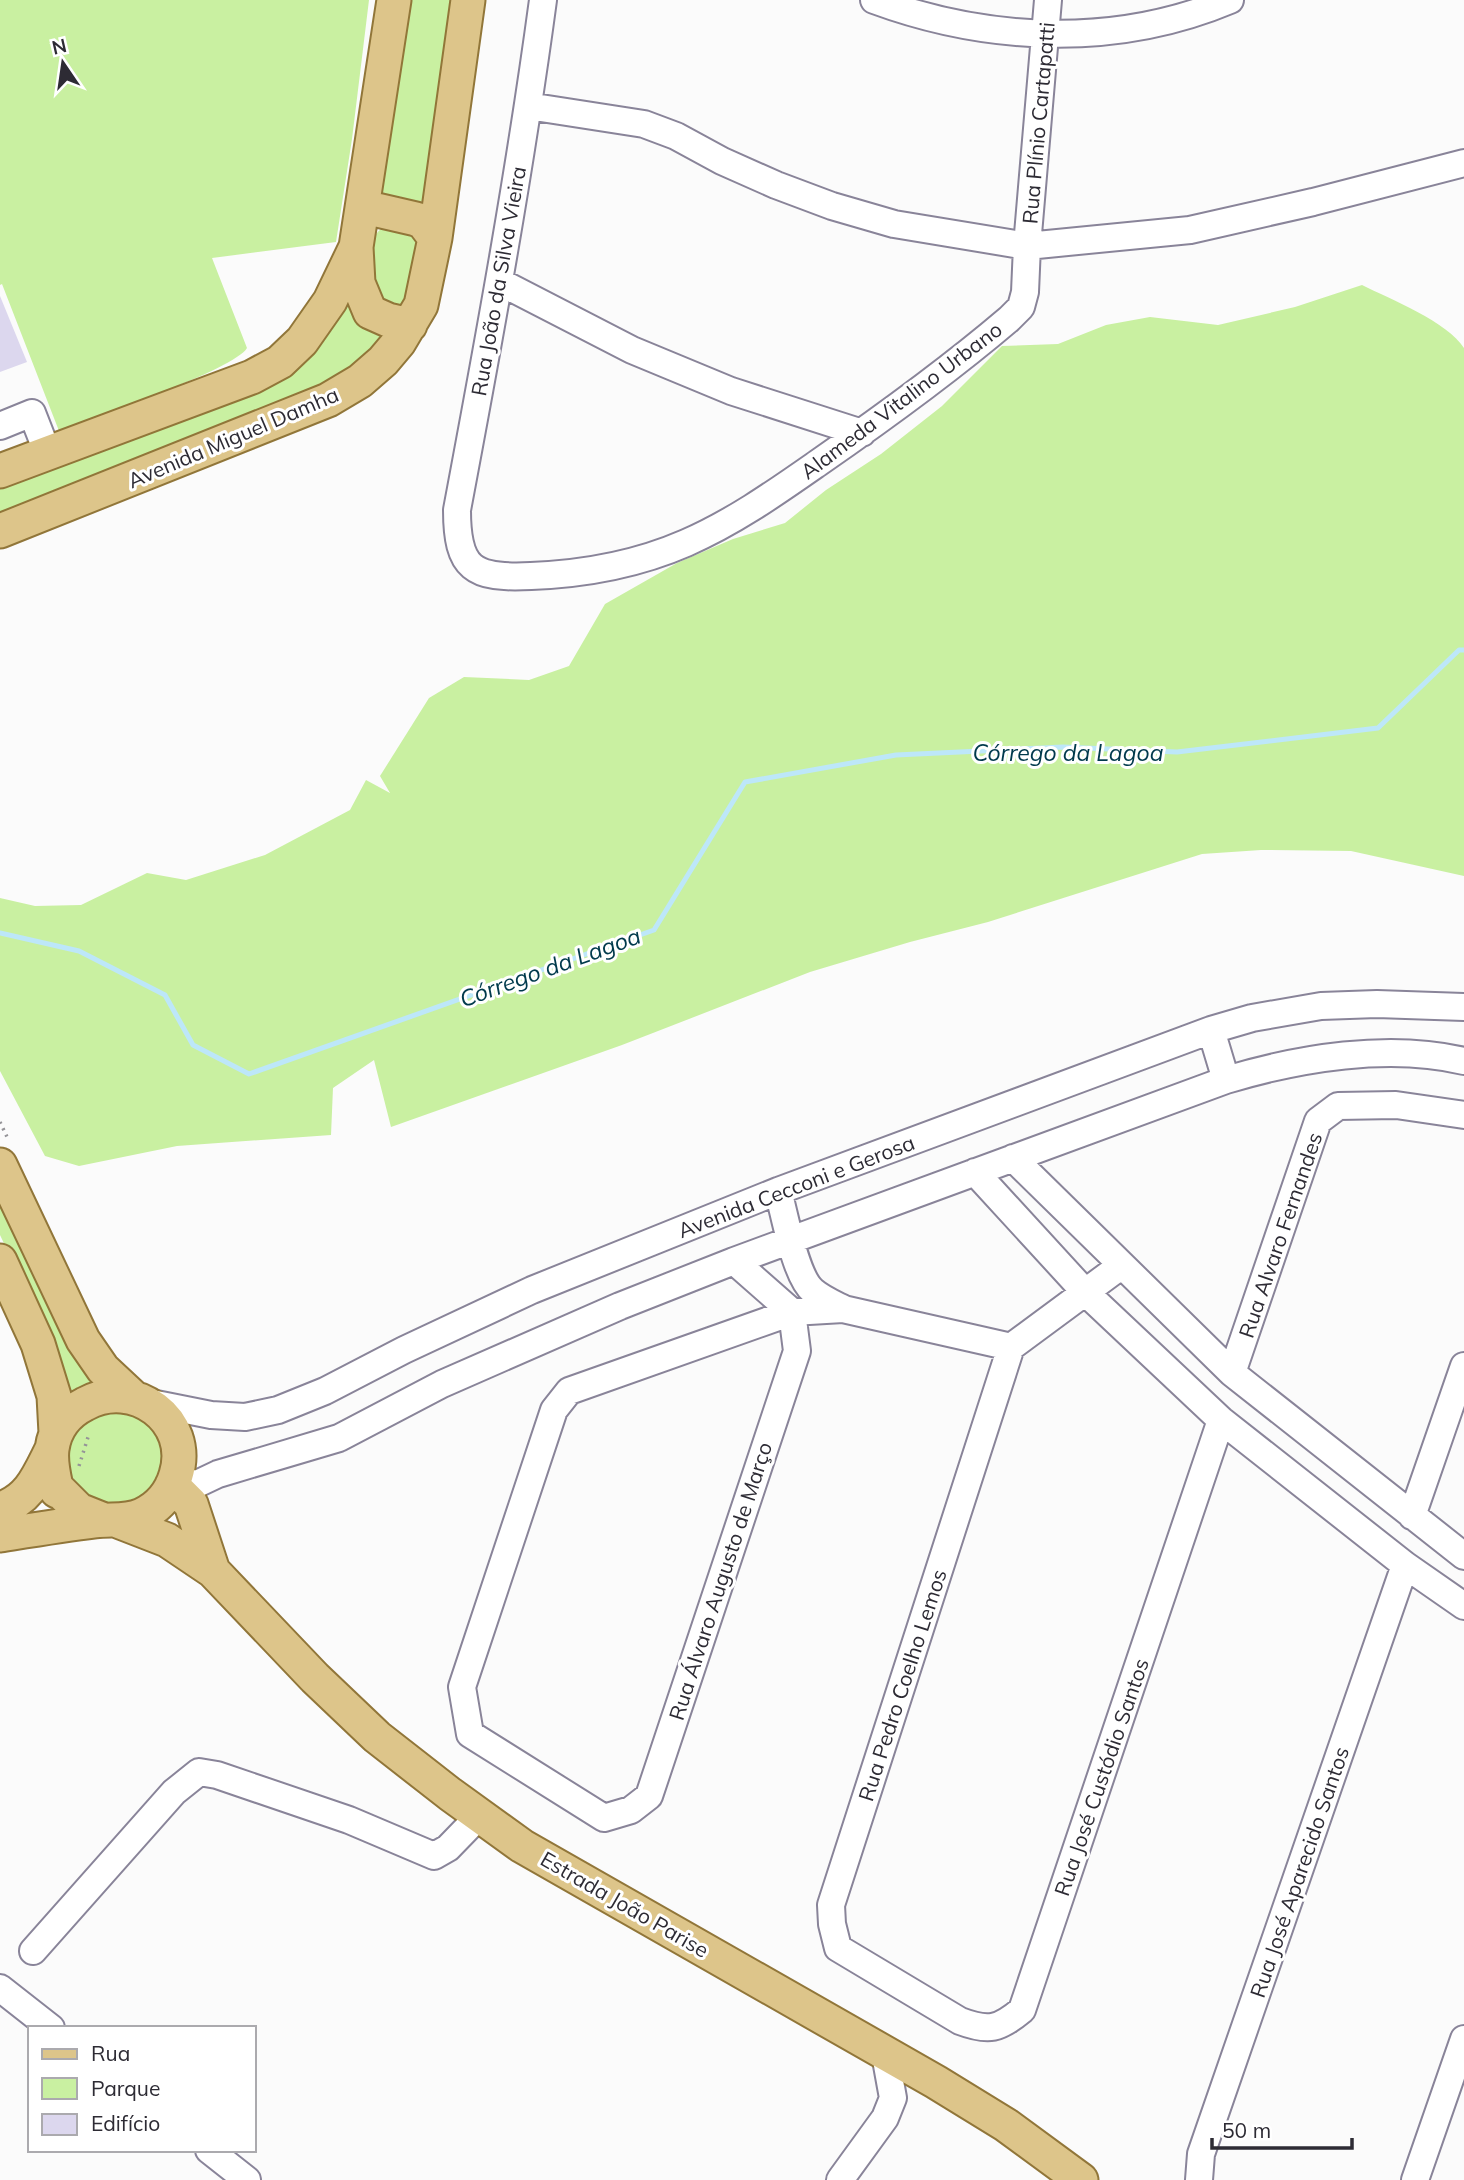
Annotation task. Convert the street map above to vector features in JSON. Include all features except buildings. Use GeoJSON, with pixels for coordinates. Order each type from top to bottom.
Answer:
{"type":"FeatureCollection","features":[{"type":"Feature","properties":{"kind":"main road"},"geometry":{"type":"LineString","coordinates":[[0,471],[252,377],[280,362],[302,341],[330,301],[356,247],[394,0]]}},
{"type":"Feature","properties":{"kind":"main road","name":"Avenida Miguel Damha"},"geometry":{"type":"LineString","coordinates":[[0,531],[328,400],[360,381],[383,361],[410,325],[421,305],[435,238],[468,0]]}},
{"type":"Feature","properties":{"kind":"main road"},"geometry":{"type":"LineString","coordinates":[[364,207],[423,222],[435,238]]}},
{"type":"Feature","properties":{"kind":"main road"},"geometry":{"type":"LineString","coordinates":[[356,247],[358,283],[370,312],[410,325]]}},
{"type":"Feature","properties":{"kind":"main road"},"geometry":{"type":"LineString","coordinates":[[0,1535],[111,1521],[144,1514],[165,1496],[187,1490],[177,1444],[166,1420],[103,1369],[83,1340],[6,1156]]}},
{"type":"Feature","properties":{"kind":"main road"},"geometry":{"type":"LineString","coordinates":[[0,1261],[38,1344],[54,1396],[53,1442],[57,1491],[79,1510],[111,1521]]}},
{"type":"Feature","properties":{"kind":"main road"},"geometry":{"type":"LineString","coordinates":[[0,1509],[14,1505],[34,1487],[65,1417],[74,1408],[96,1397],[121,1394],[139,1399]]}},
{"type":"Feature","properties":{"kind":"main road","name":"Estrada João Parise"},"geometry":{"type":"LineString","coordinates":[[187,1490],[214,1571]]}},
{"type":"Feature","properties":{"kind":"main road","name":"Estrada João Parise"},"geometry":{"type":"LineString","coordinates":[[111,1521],[167,1540],[214,1571],[346,1709],[377,1737],[522,1846],[936,2081],[1006,2125],[1081,2180]]}},
{"type":"Feature","properties":{"kind":"street","name":"Rua João da Silva Vieira"},"geometry":{"type":"LineString","coordinates":[[464,560],[457,537],[457,510],[499,282],[543,0]]}},
{"type":"Feature","properties":{"kind":"street"},"geometry":{"type":"LineString","coordinates":[[874,0],[966,27],[1046,34],[1107,33],[1163,24],[1230,0]]}},
{"type":"Feature","properties":{"kind":"street","name":"Rua Plínio Cartapatti"},"geometry":{"type":"LineString","coordinates":[[1027,246],[1048,0]]}},
{"type":"Feature","properties":{"kind":"street"},"geometry":{"type":"LineString","coordinates":[[528,106],[644,124],[676,136],[722,161],[776,185],[832,206],[894,224],[1027,246],[1190,230],[1464,163]]}},
{"type":"Feature","properties":{"kind":"street","name":"Alameda Vitalino Urbano"},"geometry":{"type":"LineString","coordinates":[[464,560],[484,575],[558,575],[617,565],[683,544],[737,519],[862,433],[990,335],[1021,307],[1027,246]]}},
{"type":"Feature","properties":{"kind":"street"},"geometry":{"type":"LineString","coordinates":[[499,282],[632,350],[732,391],[862,433]]}},
{"type":"Feature","properties":{"kind":"street"},"geometry":{"type":"LineString","coordinates":[[0,426],[32,413],[48,454]]}},
{"type":"Feature","properties":{"kind":"street","name":"Avenida Cecconi e Gerosa"},"geometry":{"type":"LineString","coordinates":[[139,1399],[223,1416],[245,1417],[278,1410],[324,1391],[532,1290],[778,1191],[1211,1030],[1252,1018],[1321,1006],[1377,1004],[1464,1007]]}},
{"type":"Feature","properties":{"kind":"street"},"geometry":{"type":"LineString","coordinates":[[1211,1030],[1226,1080]]}},
{"type":"Feature","properties":{"kind":"street"},"geometry":{"type":"LineString","coordinates":[[187,1490],[218,1474],[340,1438],[442,1384],[620,1306],[734,1261],[1226,1080],[1268,1067],[1368,1055],[1439,1057],[1464,1061]]}},
{"type":"Feature","properties":{"kind":"street","name":"Rua Alvaro Fernandes"},"geometry":{"type":"LineString","coordinates":[[1232,1373],[1318,1121],[1338,1106],[1396,1105],[1464,1115]]}},
{"type":"Feature","properties":{"kind":"street"},"geometry":{"type":"LineString","coordinates":[[1013,1158],[1232,1373],[1464,1556]]}},
{"type":"Feature","properties":{"kind":"street"},"geometry":{"type":"LineString","coordinates":[[975,1171],[1085,1292],[1221,1420],[1405,1565],[1464,1605]]}},
{"type":"Feature","properties":{"kind":"street"},"geometry":{"type":"LineString","coordinates":[[778,1191],[798,1268],[806,1284],[815,1293],[843,1308],[1011,1347],[1122,1265]]}},
{"type":"Feature","properties":{"kind":"street"},"geometry":{"type":"LineString","coordinates":[[734,1261],[792,1312],[843,1308]]}},
{"type":"Feature","properties":{"kind":"street","name":"Rua Álvaro Augusto de Março"},"geometry":{"type":"LineString","coordinates":[[792,1312],[797,1350],[649,1796],[631,1810],[604,1818],[470,1734],[462,1686],[554,1410],[569,1391],[792,1312]]}},
{"type":"Feature","properties":{"kind":"street","name":"Rua Pedro Coelho Lemos"},"geometry":{"type":"LineString","coordinates":[[907,1989],[838,1948],[831,1905],[1011,1347]]}},
{"type":"Feature","properties":{"kind":"street"},"geometry":{"type":"LineString","coordinates":[[1412,1516],[1464,1366]]}},
{"type":"Feature","properties":{"kind":"street","name":"Rua José Custódio Santos"},"geometry":{"type":"LineString","coordinates":[[907,1989],[960,2021],[976,2027],[1003,2026],[1022,2010],[1221,1420]]}},
{"type":"Feature","properties":{"kind":"street","name":"Rua José Aparecido Santos"},"geometry":{"type":"LineString","coordinates":[[1199,2180],[1201,2154],[1405,1565]]}},
{"type":"Feature","properties":{"kind":"street"},"geometry":{"type":"LineString","coordinates":[[33,1951],[174,1792],[199,1772],[217,1775],[336,1816],[434,1856],[448,1848],[480,1815]]}},
{"type":"Feature","properties":{"kind":"street"},"geometry":{"type":"LineString","coordinates":[[0,1988],[48,2026]]}},
{"type":"Feature","properties":{"kind":"street"},"geometry":{"type":"LineString","coordinates":[[1415,2180],[1464,2039]]}},
{"type":"Feature","properties":{"kind":"street"},"geometry":{"type":"LineString","coordinates":[[840,2180],[885,2118],[893,2098],[885,2054]]}},
{"type":"Feature","properties":{"kind":"street"},"geometry":{"type":"LineString","coordinates":[[212,2152],[247,2180]]}},
{"type":"Feature","properties":{"kind":"path"},"geometry":{"type":"LineString","coordinates":[[0,1122],[6,1156]]}},
{"type":"Feature","properties":{"kind":"green space"},"geometry":{"type":"Polygon","coordinates":[[[0,0],[369,0],[336,242],[212,258],[247,348],[237,357],[190,381],[59,431],[2,284],[0,285],[0,0]]]}},
{"type":"Feature","properties":{"kind":"green space"},"geometry":{"type":"Polygon","coordinates":[[[405,0],[456,0],[424,199],[418,204],[397,208],[379,192],[405,0]]]}},
{"type":"Feature","properties":{"kind":"green space"},"geometry":{"type":"Polygon","coordinates":[[[384,227],[407,228],[416,238],[418,246],[413,291],[403,305],[394,309],[368,298],[370,249],[377,233],[384,227]]]}},
{"type":"Feature","properties":{"kind":"green space"},"geometry":{"type":"Polygon","coordinates":[[[1362,285],[1432,320],[1456,338],[1464,348],[1464,876],[1351,851],[1261,850],[1202,854],[988,922],[810,972],[622,1045],[391,1127],[374,1060],[333,1088],[331,1135],[177,1146],[79,1166],[45,1156],[0,1071],[0,898],[35,906],[81,905],[147,873],[186,880],[265,855],[350,810],[366,780],[390,793],[380,776],[429,698],[464,677],[529,680],[569,666],[605,604],[677,563],[733,539],[785,523],[942,406],[1002,346],[1058,344],[1106,325],[1150,317],[1218,325],[1295,307],[1362,285]]]}},
{"type":"Feature","properties":{"kind":"green space"},"geometry":{"type":"Polygon","coordinates":[[[348,297],[390,334],[360,370],[0,516],[0,486],[259,384],[348,297]]]}},
{"type":"Feature","properties":{"kind":"green space"},"geometry":{"type":"Polygon","coordinates":[[[0,1194],[104,1384],[65,1402],[32,1302],[0,1235],[0,1194]]]}},
{"type":"Feature","properties":{"kind":"green space"},"geometry":{"type":"Polygon","coordinates":[[[125,1408],[157,1431],[163,1443],[166,1461],[161,1477],[150,1490],[136,1499],[120,1504],[103,1502],[88,1495],[75,1481],[70,1473],[66,1455],[72,1435],[83,1421],[97,1414],[125,1408]]]}},
{"type":"Feature","properties":{"kind":"waterway","name":"Córrego da Lagoa"},"geometry":{"type":"LineString","coordinates":[[0,933],[79,951],[165,995],[193,1045],[249,1074],[654,930],[745,782],[896,755],[1063,747],[1177,752],[1378,728],[1459,650],[1464,650]]}}]}
